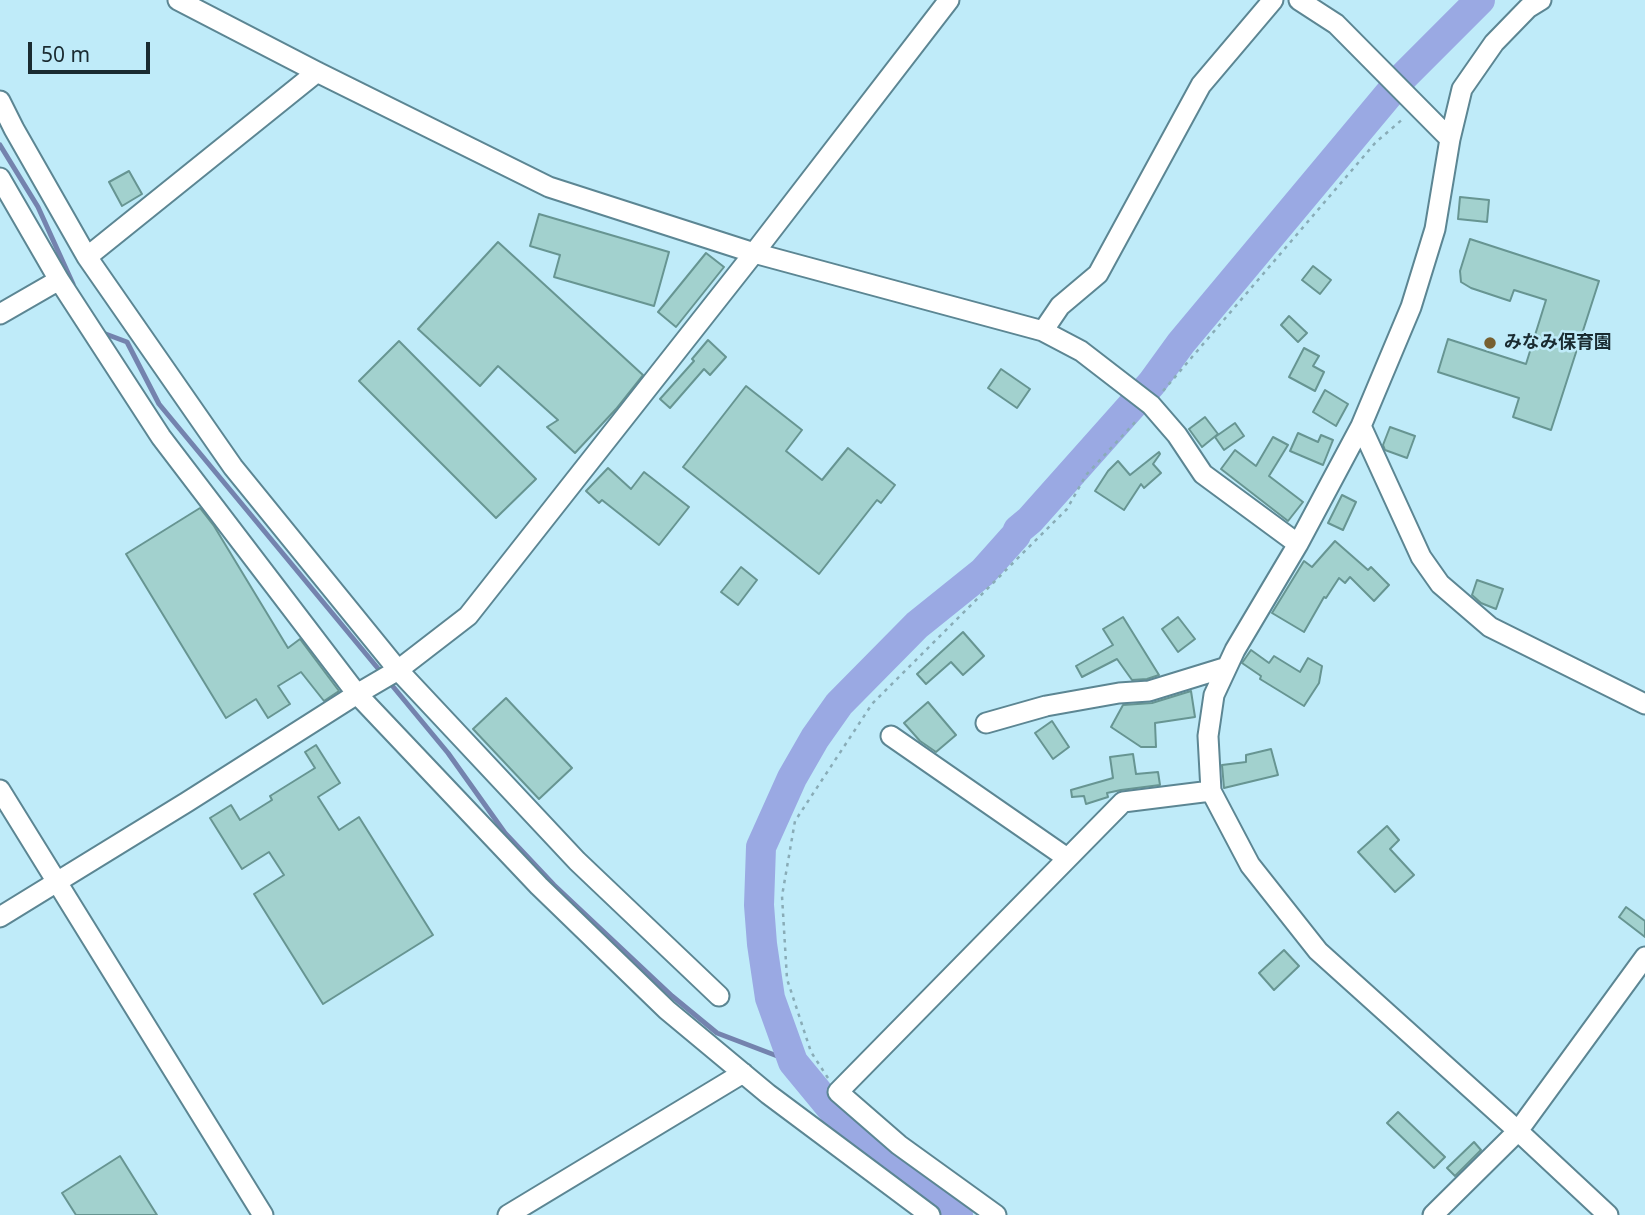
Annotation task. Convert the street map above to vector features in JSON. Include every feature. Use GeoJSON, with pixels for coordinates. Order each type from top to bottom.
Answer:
{"type":"FeatureCollection","features":[{"type":"Feature","properties":{"kind":"street"},"geometry":{"type":"LineString","coordinates":[[178,0],[550,187],[754,253],[1043,331],[1081,351],[1152,405],[1177,435],[1203,474],[1298,544]]}},
{"type":"Feature","properties":{"kind":"street"},"geometry":{"type":"LineString","coordinates":[[0,916],[398,670],[468,617],[754,253],[948,0]]}},
{"type":"Feature","properties":{"kind":"street"},"geometry":{"type":"LineString","coordinates":[[1043,331],[1060,306],[1098,274],[1201,85],[1273,0]]}},
{"type":"Feature","properties":{"kind":"street"},"geometry":{"type":"LineString","coordinates":[[1299,0],[1336,24],[1450,139]]}},
{"type":"Feature","properties":{"kind":"street"},"geometry":{"type":"LineString","coordinates":[[1541,0],[1528,8],[1493,43],[1462,89],[1450,139],[1435,229],[1411,307],[1361,426],[1298,544],[1235,650],[1214,695],[1208,736],[1211,791],[1250,865],[1318,951],[1518,1130],[1608,1215]]}},
{"type":"Feature","properties":{"kind":"street"},"geometry":{"type":"LineString","coordinates":[[87,257],[317,72]]}},
{"type":"Feature","properties":{"kind":"street"},"geometry":{"type":"LineString","coordinates":[[0,101],[13,129],[87,257],[233,467],[398,670],[577,861],[719,996]]}},
{"type":"Feature","properties":{"kind":"street"},"geometry":{"type":"LineString","coordinates":[[0,178],[59,280],[161,437],[359,693],[539,886],[667,1010],[743,1073],[930,1215]]}},
{"type":"Feature","properties":{"kind":"street"},"geometry":{"type":"LineString","coordinates":[[0,314],[59,280]]}},
{"type":"Feature","properties":{"kind":"street"},"geometry":{"type":"LineString","coordinates":[[1361,426],[1421,556],[1440,584],[1490,627],[1645,704]]}},
{"type":"Feature","properties":{"kind":"street"},"geometry":{"type":"LineString","coordinates":[[986,723],[1046,706],[1119,693],[1149,691],[1227,667]]}},
{"type":"Feature","properties":{"kind":"street"},"geometry":{"type":"LineString","coordinates":[[891,736],[1067,858]]}},
{"type":"Feature","properties":{"kind":"street"},"geometry":{"type":"LineString","coordinates":[[0,790],[263,1215]]}},
{"type":"Feature","properties":{"kind":"street"},"geometry":{"type":"LineString","coordinates":[[996,1215],[899,1145],[838,1092],[1123,802],[1211,791]]}},
{"type":"Feature","properties":{"kind":"street"},"geometry":{"type":"LineString","coordinates":[[1433,1215],[1518,1130],[1645,957]]}},
{"type":"Feature","properties":{"kind":"street"},"geometry":{"type":"LineString","coordinates":[[508,1215],[743,1073]]}},
{"type":"Feature","properties":{"kind":"path"},"geometry":{"type":"LineString","coordinates":[[1152,405],[1376,142],[1418,107]]}},
{"type":"Feature","properties":{"kind":"building"},"geometry":{"type":"Polygon","coordinates":[[[129,171],[142,194],[122,206],[109,182],[129,171]]]}},
{"type":"Feature","properties":{"kind":"building"},"geometry":{"type":"Polygon","coordinates":[[[1460,197],[1489,200],[1487,222],[1458,219],[1460,197]]]}},
{"type":"Feature","properties":{"kind":"building"},"geometry":{"type":"Polygon","coordinates":[[[539,214],[669,252],[654,306],[554,277],[560,255],[530,246],[539,214]]]}},
{"type":"Feature","properties":{"kind":"building"},"geometry":{"type":"Polygon","coordinates":[[[1470,239],[1599,281],[1551,430],[1513,417],[1519,398],[1438,372],[1448,339],[1526,364],[1546,300],[1514,290],[1510,301],[1461,282],[1460,271],[1470,239]]]}},
{"type":"Feature","properties":{"kind":"building"},"geometry":{"type":"Polygon","coordinates":[[[498,242],[643,375],[575,453],[547,427],[558,420],[498,366],[480,386],[418,329],[498,242]]]}},
{"type":"Feature","properties":{"kind":"building"},"geometry":{"type":"Polygon","coordinates":[[[706,253],[724,267],[676,327],[658,312],[706,253]]]}},
{"type":"Feature","properties":{"kind":"building"},"geometry":{"type":"Polygon","coordinates":[[[1313,266],[1331,280],[1320,294],[1302,280],[1313,266]]]}},
{"type":"Feature","properties":{"kind":"building"},"geometry":{"type":"Polygon","coordinates":[[[1289,316],[1307,333],[1298,342],[1281,325],[1289,316]]]}},
{"type":"Feature","properties":{"kind":"building"},"geometry":{"type":"Polygon","coordinates":[[[708,340],[726,357],[710,375],[704,369],[670,408],[660,399],[694,361],[692,359],[708,340]]]}},
{"type":"Feature","properties":{"kind":"building"},"geometry":{"type":"Polygon","coordinates":[[[399,341],[536,479],[496,518],[359,381],[399,341]]]}},
{"type":"Feature","properties":{"kind":"building"},"geometry":{"type":"Polygon","coordinates":[[[1304,348],[1319,356],[1313,366],[1324,372],[1315,391],[1289,377],[1304,348]]]}},
{"type":"Feature","properties":{"kind":"building"},"geometry":{"type":"Polygon","coordinates":[[[1001,369],[1030,389],[1017,408],[988,388],[1001,369]]]}},
{"type":"Feature","properties":{"kind":"building"},"geometry":{"type":"Polygon","coordinates":[[[746,386],[802,430],[786,451],[822,480],[848,448],[895,485],[881,503],[877,500],[819,574],[683,467],[746,386]]]}},
{"type":"Feature","properties":{"kind":"building"},"geometry":{"type":"Polygon","coordinates":[[[1325,390],[1348,404],[1336,426],[1313,412],[1325,390]]]}},
{"type":"Feature","properties":{"kind":"building"},"geometry":{"type":"Polygon","coordinates":[[[1205,417],[1218,434],[1202,447],[1189,429],[1205,417]]]}},
{"type":"Feature","properties":{"kind":"building"},"geometry":{"type":"Polygon","coordinates":[[[1235,423],[1244,436],[1224,450],[1215,437],[1235,423]]]}},
{"type":"Feature","properties":{"kind":"building"},"geometry":{"type":"Polygon","coordinates":[[[1390,427],[1415,436],[1407,458],[1385,450],[1383,445],[1390,427]]]}},
{"type":"Feature","properties":{"kind":"building"},"geometry":{"type":"Polygon","coordinates":[[[1298,433],[1318,442],[1321,435],[1333,440],[1323,465],[1290,451],[1298,433]]]}},
{"type":"Feature","properties":{"kind":"building"},"geometry":{"type":"Polygon","coordinates":[[[1273,437],[1288,445],[1269,476],[1303,502],[1288,521],[1221,469],[1235,450],[1256,466],[1273,437]]]}},
{"type":"Feature","properties":{"kind":"building"},"geometry":{"type":"Polygon","coordinates":[[[1159,452],[1153,464],[1161,473],[1144,488],[1141,484],[1124,510],[1095,491],[1118,461],[1130,475],[1159,452]]]}},
{"type":"Feature","properties":{"kind":"building"},"geometry":{"type":"Polygon","coordinates":[[[608,468],[631,489],[644,472],[689,507],[659,545],[602,500],[599,503],[586,491],[608,468]]]}},
{"type":"Feature","properties":{"kind":"building"},"geometry":{"type":"Polygon","coordinates":[[[1342,495],[1356,502],[1343,530],[1328,523],[1342,495]]]}},
{"type":"Feature","properties":{"kind":"building"},"geometry":{"type":"Polygon","coordinates":[[[200,508],[214,526],[288,648],[300,639],[339,691],[324,701],[301,672],[278,686],[290,704],[268,718],[256,699],[226,718],[126,554],[200,508]]]}},
{"type":"Feature","properties":{"kind":"building"},"geometry":{"type":"Polygon","coordinates":[[[1335,541],[1368,570],[1371,567],[1389,585],[1374,601],[1350,577],[1345,583],[1339,578],[1326,598],[1324,597],[1304,632],[1272,613],[1304,561],[1312,567],[1335,541]]]}},
{"type":"Feature","properties":{"kind":"building"},"geometry":{"type":"Polygon","coordinates":[[[741,567],[757,580],[738,605],[721,592],[741,567]]]}},
{"type":"Feature","properties":{"kind":"building"},"geometry":{"type":"Polygon","coordinates":[[[1477,580],[1503,589],[1496,609],[1481,603],[1472,595],[1477,580]]]}},
{"type":"Feature","properties":{"kind":"building"},"geometry":{"type":"Polygon","coordinates":[[[1123,617],[1159,675],[1132,680],[1117,659],[1082,677],[1076,666],[1113,645],[1103,629],[1123,617]]]}},
{"type":"Feature","properties":{"kind":"building"},"geometry":{"type":"Polygon","coordinates":[[[1178,617],[1195,639],[1178,652],[1162,629],[1178,617]]]}},
{"type":"Feature","properties":{"kind":"building"},"geometry":{"type":"Polygon","coordinates":[[[963,632],[984,656],[963,675],[951,662],[926,684],[917,674],[963,632]]]}},
{"type":"Feature","properties":{"kind":"building"},"geometry":{"type":"Polygon","coordinates":[[[1251,650],[1269,663],[1274,656],[1300,672],[1308,658],[1322,666],[1319,683],[1304,706],[1260,679],[1261,676],[1242,663],[1251,650]]]}},
{"type":"Feature","properties":{"kind":"building"},"geometry":{"type":"Polygon","coordinates":[[[1191,691],[1195,717],[1155,723],[1156,747],[1141,747],[1111,727],[1123,705],[1152,703],[1191,691]]]}},
{"type":"Feature","properties":{"kind":"building"},"geometry":{"type":"Polygon","coordinates":[[[506,698],[572,768],[539,799],[473,729],[506,698]]]}},
{"type":"Feature","properties":{"kind":"building"},"geometry":{"type":"Polygon","coordinates":[[[928,702],[956,735],[936,752],[920,741],[904,723],[928,702]]]}},
{"type":"Feature","properties":{"kind":"building"},"geometry":{"type":"Polygon","coordinates":[[[1052,721],[1069,747],[1053,759],[1035,733],[1052,721]]]}},
{"type":"Feature","properties":{"kind":"building"},"geometry":{"type":"Polygon","coordinates":[[[316,745],[340,783],[318,797],[339,830],[359,817],[433,935],[323,1004],[254,894],[284,875],[269,852],[242,869],[210,818],[231,805],[240,820],[272,800],[270,796],[315,768],[305,752],[316,745]]]}},
{"type":"Feature","properties":{"kind":"building"},"geometry":{"type":"Polygon","coordinates":[[[1271,749],[1278,775],[1224,788],[1222,765],[1246,762],[1246,755],[1271,749]]]}},
{"type":"Feature","properties":{"kind":"building"},"geometry":{"type":"Polygon","coordinates":[[[1133,754],[1136,774],[1158,772],[1160,785],[1107,793],[1108,797],[1086,804],[1084,796],[1072,797],[1071,790],[1113,778],[1110,757],[1133,754]]]}},
{"type":"Feature","properties":{"kind":"building"},"geometry":{"type":"Polygon","coordinates":[[[1387,826],[1399,840],[1390,849],[1414,875],[1395,892],[1358,852],[1387,826]]]}},
{"type":"Feature","properties":{"kind":"building"},"geometry":{"type":"Polygon","coordinates":[[[1626,907],[1645,921],[1645,937],[1619,917],[1626,907]]]}},
{"type":"Feature","properties":{"kind":"building"},"geometry":{"type":"Polygon","coordinates":[[[1284,950],[1299,966],[1274,990],[1259,973],[1284,950]]]}},
{"type":"Feature","properties":{"kind":"building"},"geometry":{"type":"Polygon","coordinates":[[[1398,1112],[1445,1157],[1434,1168],[1387,1123],[1398,1112]]]}},
{"type":"Feature","properties":{"kind":"building"},"geometry":{"type":"Polygon","coordinates":[[[1474,1142],[1481,1150],[1455,1176],[1447,1168],[1474,1142]]]}},
{"type":"Feature","properties":{"kind":"building"},"geometry":{"type":"Polygon","coordinates":[[[120,1156],[157,1215],[76,1215],[62,1193],[120,1156]]]}},
{"type":"Feature","properties":{"kind":"waterway"},"geometry":{"type":"LineString","coordinates":[[958,1215],[854,1136],[793,1062],[770,998],[759,905],[761,847],[792,778],[839,704],[917,625],[983,572],[1152,383],[1181,343],[1404,76],[1480,0]]}},
{"type":"Feature","properties":{"kind":"waterway"},"geometry":{"type":"LineString","coordinates":[[0,145],[38,207],[73,284]]}},
{"type":"Feature","properties":{"kind":"waterway"},"geometry":{"type":"LineString","coordinates":[[102,331],[127,342],[159,404],[448,753],[505,833],[554,885],[672,996],[717,1033],[793,1062]]}},
{"type":"Feature","properties":{"kind":"place","name":"みなみ保育園"},"geometry":{"type":"Point","coordinates":[1490,343]}}]}
